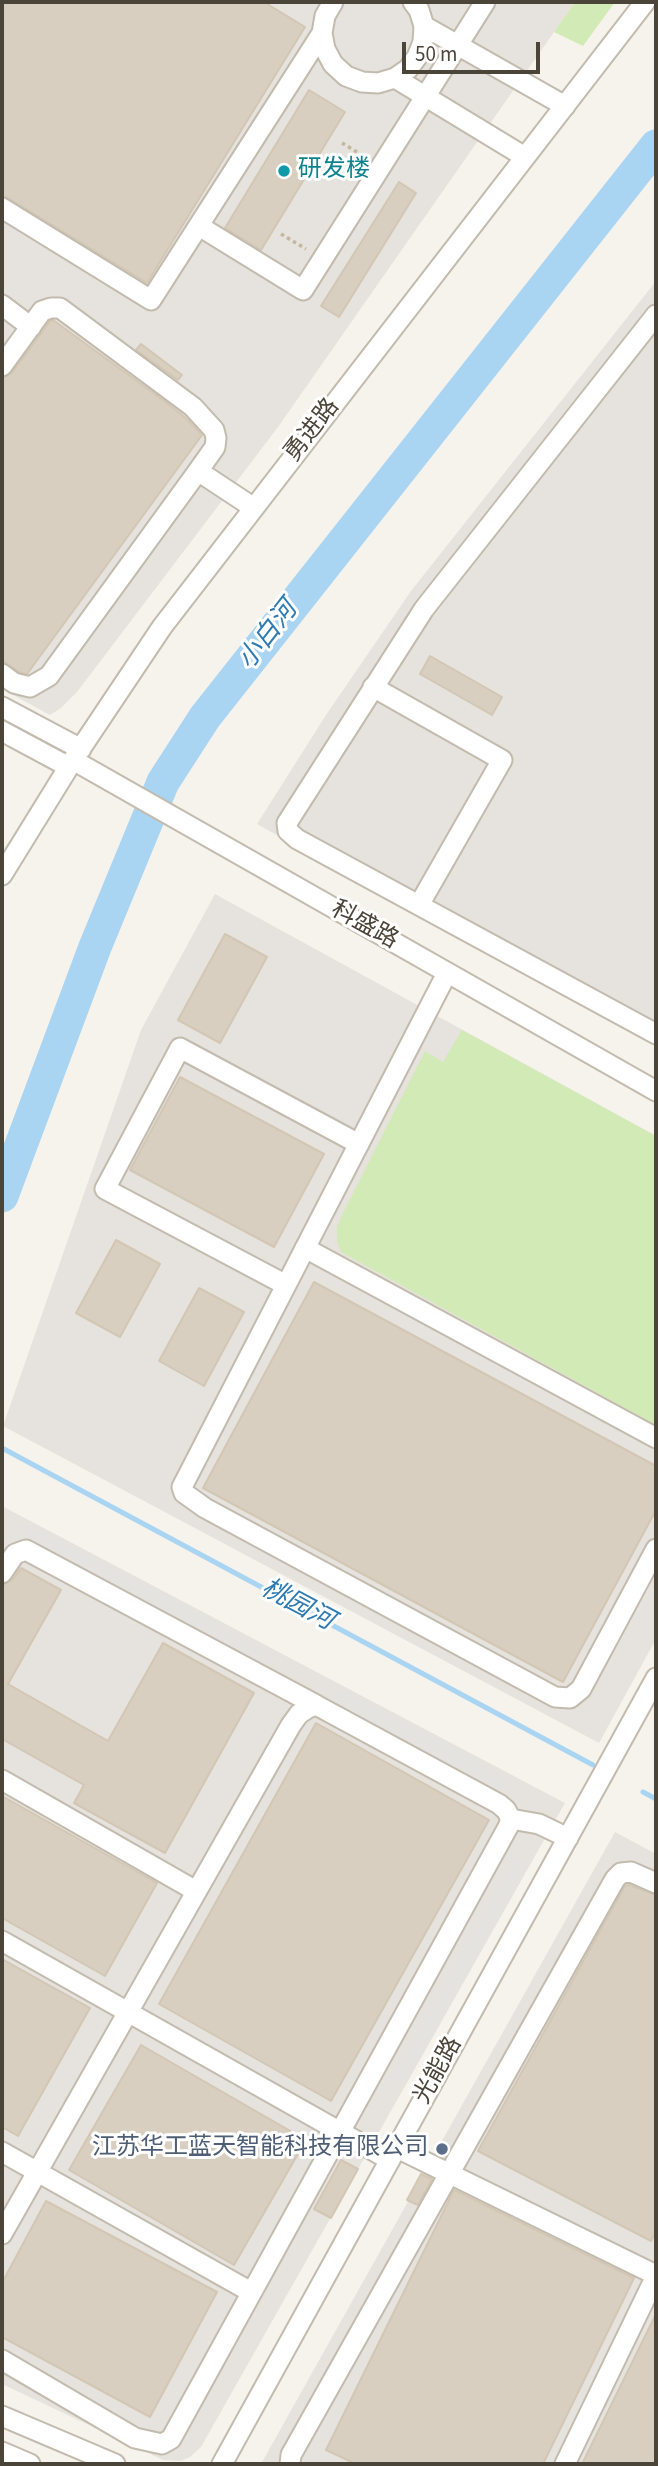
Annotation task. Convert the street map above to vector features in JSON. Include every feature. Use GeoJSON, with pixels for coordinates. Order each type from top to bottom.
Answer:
{"type":"FeatureCollection","features":[{"type":"Feature","properties":{"kind":"street"},"geometry":{"type":"LineString","coordinates":[[325,4],[322,33],[325,49],[333,64],[346,76],[362,82],[379,83],[395,78],[408,69],[418,57],[424,26],[419,10],[413,2]]}},
{"type":"Feature","properties":{"kind":"street"},"geometry":{"type":"LineString","coordinates":[[199,226],[303,290],[485,2]]}},
{"type":"Feature","properties":{"kind":"street","name":"勇进路"},"geometry":{"type":"LineString","coordinates":[[2,875],[74,759],[162,627],[645,2]]}},
{"type":"Feature","properties":{"kind":"street"},"geometry":{"type":"LineString","coordinates":[[424,26],[565,106]]}},
{"type":"Feature","properties":{"kind":"street"},"geometry":{"type":"LineString","coordinates":[[2,208],[151,300],[322,33]]}},
{"type":"Feature","properties":{"kind":"street"},"geometry":{"type":"LineString","coordinates":[[395,78],[526,157]]}},
{"type":"Feature","properties":{"kind":"street"},"geometry":{"type":"LineString","coordinates":[[2,305],[31,327]]}},
{"type":"Feature","properties":{"kind":"street"},"geometry":{"type":"LineString","coordinates":[[2,366],[42,311],[60,308],[193,407],[214,429],[216,438],[215,447],[49,676],[30,687],[14,683],[2,674]]}},
{"type":"Feature","properties":{"kind":"street"},"geometry":{"type":"LineString","coordinates":[[656,315],[424,609],[287,823],[288,831],[297,839],[656,1034]]}},
{"type":"Feature","properties":{"kind":"street"},"geometry":{"type":"LineString","coordinates":[[198,471],[254,508]]}},
{"type":"Feature","properties":{"kind":"street"},"geometry":{"type":"LineString","coordinates":[[373,687],[502,760],[419,905]]}},
{"type":"Feature","properties":{"kind":"street","name":"科盛路"},"geometry":{"type":"LineString","coordinates":[[2,707],[74,759],[192,830],[656,1091]]}},
{"type":"Feature","properties":{"kind":"street","name":"科盛路"},"geometry":{"type":"LineString","coordinates":[[2,731],[74,759]]}},
{"type":"Feature","properties":{"kind":"street"},"geometry":{"type":"LineString","coordinates":[[447,973],[181,1487],[193,1502],[555,1697],[570,1698],[581,1689],[656,1549]]}},
{"type":"Feature","properties":{"kind":"street"},"geometry":{"type":"LineString","coordinates":[[286,1285],[104,1189],[180,1048],[359,1144]]}},
{"type":"Feature","properties":{"kind":"street"},"geometry":{"type":"LineString","coordinates":[[305,1248],[656,1438]]}},
{"type":"Feature","properties":{"kind":"street"},"geometry":{"type":"LineString","coordinates":[[2,1573],[15,1554],[26,1550],[499,1804],[511,1818],[539,1824],[568,1838]]}},
{"type":"Feature","properties":{"kind":"street","name":"光能路"},"geometry":{"type":"LineString","coordinates":[[222,2464],[656,1678]]}},
{"type":"Feature","properties":{"kind":"street"},"geometry":{"type":"LineString","coordinates":[[2,2234],[291,1725],[299,1714],[316,1705]]}},
{"type":"Feature","properties":{"kind":"street"},"geometry":{"type":"LineString","coordinates":[[2,1780],[197,1891]]}},
{"type":"Feature","properties":{"kind":"street"},"geometry":{"type":"LineString","coordinates":[[2,2360],[135,2438],[162,2444],[170,2439],[511,1818]]}},
{"type":"Feature","properties":{"kind":"street"},"geometry":{"type":"LineString","coordinates":[[290,2464],[291,2455],[615,1879],[621,1872],[631,1872],[656,1883]]}},
{"type":"Feature","properties":{"kind":"street"},"geometry":{"type":"LineString","coordinates":[[2,1941],[340,2132],[453,2168],[656,2261]]}},
{"type":"Feature","properties":{"kind":"street"},"geometry":{"type":"LineString","coordinates":[[2,2152],[251,2292]]}},
{"type":"Feature","properties":{"kind":"street"},"geometry":{"type":"LineString","coordinates":[[453,2168],[656,2275],[565,2464]]}},
{"type":"Feature","properties":{"kind":"street"},"geometry":{"type":"LineString","coordinates":[[2,2416],[115,2464]]}},
{"type":"Feature","properties":{"kind":"street"},"geometry":{"type":"LineString","coordinates":[[2,2452],[30,2464]]}},
{"type":"Feature","properties":{"kind":"path"},"geometry":{"type":"LineString","coordinates":[[342,143],[381,167]]}},
{"type":"Feature","properties":{"kind":"path"},"geometry":{"type":"LineString","coordinates":[[281,234],[323,259]]}},
{"type":"Feature","properties":{"kind":"shaded area"},"geometry":{"type":"Polygon","coordinates":[[[2,2],[575,2],[278,427],[77,692],[50,715],[2,689],[2,2]]]}},
{"type":"Feature","properties":{"kind":"shaded area"},"geometry":{"type":"Polygon","coordinates":[[[656,281],[656,1047],[257,824],[326,715],[411,591],[656,281]]]}},
{"type":"Feature","properties":{"kind":"shaded area"},"geometry":{"type":"Polygon","coordinates":[[[215,894],[656,1136],[656,1639],[599,1743],[3,1426],[141,1030],[215,894]]]}},
{"type":"Feature","properties":{"kind":"shaded area"},"geometry":{"type":"Polygon","coordinates":[[[2,1506],[565,1803],[201,2447],[181,2461],[163,2460],[2,2384],[2,1506]]]}},
{"type":"Feature","properties":{"kind":"shaded area"},"geometry":{"type":"Polygon","coordinates":[[[29,1523],[277,1655],[270,1668],[22,1536],[29,1523]]]}},
{"type":"Feature","properties":{"kind":"shaded area"},"geometry":{"type":"Polygon","coordinates":[[[339,1687],[514,1781],[507,1795],[331,1701],[339,1687]]]}},
{"type":"Feature","properties":{"kind":"shaded area"},"geometry":{"type":"Polygon","coordinates":[[[615,1832],[656,1854],[656,2464],[261,2464],[615,1832]]]}},
{"type":"Feature","properties":{"kind":"shaded area"},"geometry":{"type":"Polygon","coordinates":[[[515,1857],[529,1865],[406,2084],[392,2076],[515,1857]]]}},
{"type":"Feature","properties":{"kind":"green space"},"geometry":{"type":"Polygon","coordinates":[[[575,2],[615,2],[583,46],[554,32],[575,2]]]}},
{"type":"Feature","properties":{"kind":"green space"},"geometry":{"type":"Polygon","coordinates":[[[462,1030],[656,1136],[656,1425],[341,1252],[337,1242],[337,1227],[425,1051],[443,1062],[462,1030]]]}},
{"type":"Feature","properties":{"kind":"building"},"geometry":{"type":"Polygon","coordinates":[[[2,2],[264,2],[305,27],[147,283],[2,196],[2,2]]]}},
{"type":"Feature","properties":{"kind":"building","name":"研发楼"},"geometry":{"type":"Polygon","coordinates":[[[309,90],[345,112],[261,250],[225,228],[309,90]]]}},
{"type":"Feature","properties":{"kind":"building"},"geometry":{"type":"Polygon","coordinates":[[[399,182],[416,193],[339,317],[321,306],[399,182]]]}},
{"type":"Feature","properties":{"kind":"building"},"geometry":{"type":"Polygon","coordinates":[[[53,320],[163,400],[202,435],[27,674],[19,672],[2,660],[2,378],[12,373],[53,320]]]}},
{"type":"Feature","properties":{"kind":"building"},"geometry":{"type":"Polygon","coordinates":[[[141,344],[182,375],[178,380],[136,350],[141,344]]]}},
{"type":"Feature","properties":{"kind":"building"},"geometry":{"type":"Polygon","coordinates":[[[430,656],[502,697],[492,715],[420,674],[430,656]]]}},
{"type":"Feature","properties":{"kind":"building"},"geometry":{"type":"Polygon","coordinates":[[[225,934],[267,957],[220,1043],[178,1020],[225,934]]]}},
{"type":"Feature","properties":{"kind":"building"},"geometry":{"type":"Polygon","coordinates":[[[180,1077],[324,1154],[274,1247],[130,1170],[180,1077]]]}},
{"type":"Feature","properties":{"kind":"building"},"geometry":{"type":"Polygon","coordinates":[[[116,1240],[160,1264],[120,1337],[76,1313],[116,1240]]]}},
{"type":"Feature","properties":{"kind":"building"},"geometry":{"type":"Polygon","coordinates":[[[314,1282],[656,1466],[656,1510],[563,1682],[203,1488],[314,1282]]]}},
{"type":"Feature","properties":{"kind":"building"},"geometry":{"type":"Polygon","coordinates":[[[199,1288],[244,1312],[204,1386],[159,1361],[199,1288]]]}},
{"type":"Feature","properties":{"kind":"building"},"geometry":{"type":"Polygon","coordinates":[[[21,1568],[61,1590],[8,1684],[108,1741],[163,1643],[254,1693],[165,1853],[74,1803],[84,1785],[2,1739],[2,1585],[12,1580],[21,1568]]]}},
{"type":"Feature","properties":{"kind":"building"},"geometry":{"type":"Polygon","coordinates":[[[316,1723],[489,1820],[331,2101],[159,2004],[316,1723]]]}},
{"type":"Feature","properties":{"kind":"building"},"geometry":{"type":"Polygon","coordinates":[[[2,1796],[157,1883],[105,1976],[2,1918],[2,1796]]]}},
{"type":"Feature","properties":{"kind":"building"},"geometry":{"type":"Polygon","coordinates":[[[625,1886],[656,1895],[656,2231],[651,2241],[478,2151],[625,1886]]]}},
{"type":"Feature","properties":{"kind":"building"},"geometry":{"type":"Polygon","coordinates":[[[2,1959],[90,2008],[18,2136],[2,2127],[2,1959]]]}},
{"type":"Feature","properties":{"kind":"building"},"geometry":{"type":"Polygon","coordinates":[[[141,2045],[306,2140],[234,2265],[69,2170],[141,2045]]]}},
{"type":"Feature","properties":{"kind":"building"},"geometry":{"type":"Polygon","coordinates":[[[341,2160],[358,2169],[331,2218],[314,2209],[341,2160]]]}},
{"type":"Feature","properties":{"kind":"building"},"geometry":{"type":"Polygon","coordinates":[[[421,2174],[432,2179],[418,2205],[407,2200],[421,2174]]]}},
{"type":"Feature","properties":{"kind":"building"},"geometry":{"type":"Polygon","coordinates":[[[454,2190],[634,2278],[543,2464],[356,2464],[326,2450],[454,2190]]]}},
{"type":"Feature","properties":{"kind":"building"},"geometry":{"type":"Polygon","coordinates":[[[46,2201],[217,2292],[150,2417],[2,2337],[2,2283],[46,2201]]]}},
{"type":"Feature","properties":{"kind":"building"},"geometry":{"type":"Polygon","coordinates":[[[656,2314],[656,2464],[582,2464],[656,2314]]]}},
{"type":"Feature","properties":{"kind":"waterway","name":"小白河"},"geometry":{"type":"LineString","coordinates":[[2,1196],[95,947],[163,782],[205,717],[656,146]]}},
{"type":"Feature","properties":{"kind":"waterway","name":"桃园河"},"geometry":{"type":"LineString","coordinates":[[2,1448],[593,1765]]}},
{"type":"Feature","properties":{"kind":"waterway","name":"桃园河"},"geometry":{"type":"LineString","coordinates":[[643,1792],[656,1799]]}},
{"type":"Feature","properties":{"kind":"place","name":"研发楼"},"geometry":{"type":"Point","coordinates":[284,171]}},
{"type":"Feature","properties":{"kind":"place","name":"江苏华工蓝天智能科技有限公司"},"geometry":{"type":"Point","coordinates":[442,2149]}}]}
